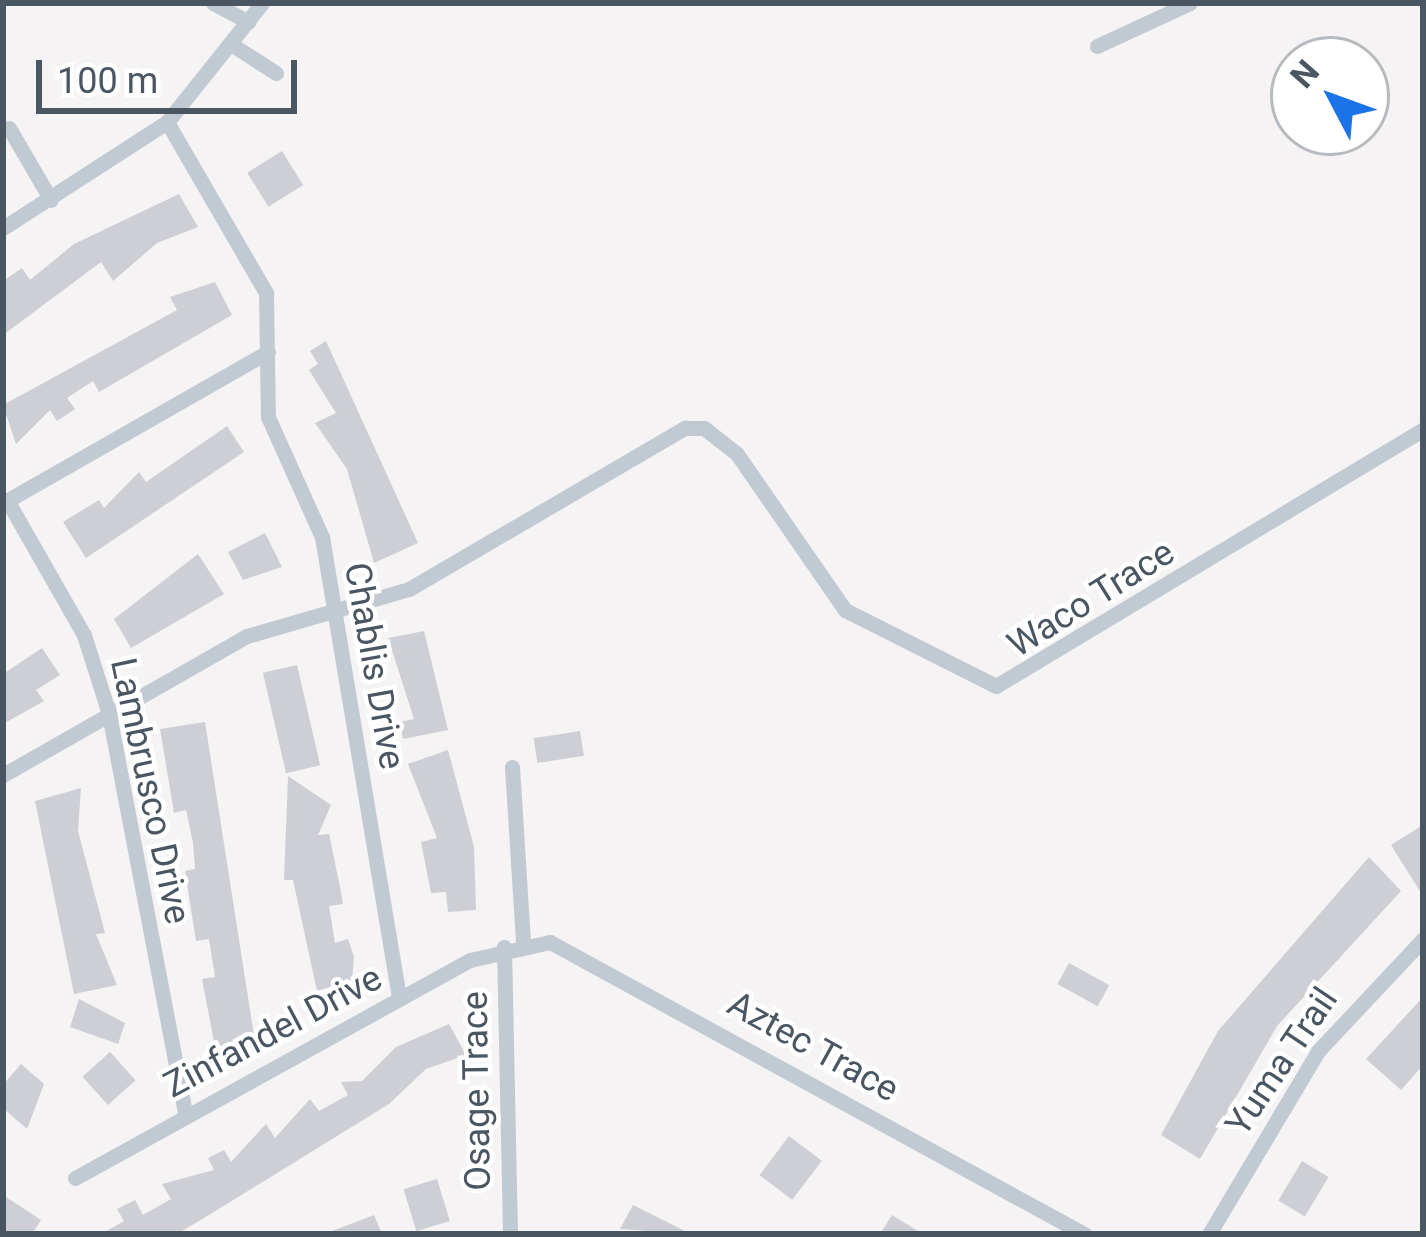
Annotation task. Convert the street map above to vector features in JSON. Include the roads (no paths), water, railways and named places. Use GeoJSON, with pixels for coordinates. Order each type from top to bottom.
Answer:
{"type":"FeatureCollection","features":[{"type":"Feature","properties":{"kind":"street"},"geometry":{"type":"LineString","coordinates":[[213,3],[248,22]]}},
{"type":"Feature","properties":{"kind":"street"},"geometry":{"type":"LineString","coordinates":[[3,228],[167,122],[234,46],[262,3]]}},
{"type":"Feature","properties":{"kind":"street"},"geometry":{"type":"LineString","coordinates":[[1097,46],[1190,3]]}},
{"type":"Feature","properties":{"kind":"street"},"geometry":{"type":"LineString","coordinates":[[234,46],[276,73]]}},
{"type":"Feature","properties":{"kind":"street","name":"Chablis Drive"},"geometry":{"type":"LineString","coordinates":[[167,122],[266,293],[268,417],[322,537],[399,999]]}},
{"type":"Feature","properties":{"kind":"street"},"geometry":{"type":"LineString","coordinates":[[9,128],[52,200]]}},
{"type":"Feature","properties":{"kind":"street"},"geometry":{"type":"LineString","coordinates":[[5,502],[268,352]]}},
{"type":"Feature","properties":{"kind":"street","name":"Waco Trace"},"geometry":{"type":"LineString","coordinates":[[3,775],[247,636],[409,589],[668,433],[704,428],[737,454],[845,610],[950,672],[1012,683],[1423,429]]}},
{"type":"Feature","properties":{"kind":"street","name":"Lambrusco Drive"},"geometry":{"type":"LineString","coordinates":[[5,502],[85,635],[109,714],[185,1113]]}},
{"type":"Feature","properties":{"kind":"street"},"geometry":{"type":"LineString","coordinates":[[512,767],[524,942]]}},
{"type":"Feature","properties":{"kind":"street","name":"Yuma Trail"},"geometry":{"type":"LineString","coordinates":[[1209,1234],[1318,1051],[1423,939]]}},
{"type":"Feature","properties":{"kind":"street","name":"Aztec Trace"},"geometry":{"type":"LineString","coordinates":[[504,946],[524,942],[574,950],[1084,1234]]}},
{"type":"Feature","properties":{"kind":"street","name":"Zinfandel Drive"},"geometry":{"type":"LineString","coordinates":[[75,1178],[185,1113],[504,946]]}},
{"type":"Feature","properties":{"kind":"street","name":"Osage Trace"},"geometry":{"type":"LineString","coordinates":[[504,946],[510,1234]]}}]}
